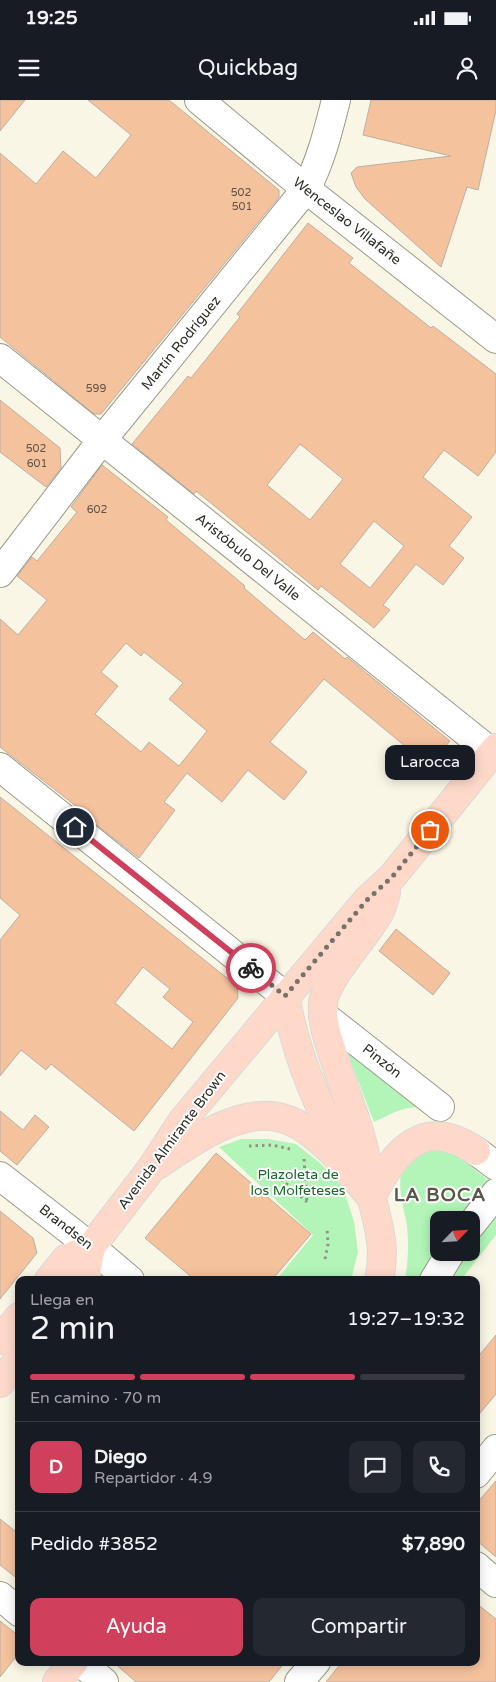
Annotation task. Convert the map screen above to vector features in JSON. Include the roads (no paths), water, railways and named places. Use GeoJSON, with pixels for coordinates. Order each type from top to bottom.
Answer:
{"type":"FeatureCollection","features":[{"type":"Feature","properties":{"kind":"main road","name":"Avenida Almirante Brown"},"geometry":{"type":"LineString","coordinates":[[83,1276],[86,1273],[91,1247],[151,1169],[183,1120],[285,996],[367,900],[392,877],[495,752]]}},
{"type":"Feature","properties":{"kind":"main road","name":"Avenida Almirante Brown"},"geometry":{"type":"LineString","coordinates":[[323,1015],[324,996],[336,975],[380,911],[392,877]]}},
{"type":"Feature","properties":{"kind":"main road"},"geometry":{"type":"LineString","coordinates":[[285,996],[303,1068],[336,1140],[371,1197]]}},
{"type":"Feature","properties":{"kind":"main road"},"geometry":{"type":"LineString","coordinates":[[323,1015],[332,1051],[364,1148],[371,1197],[379,1224],[382,1244],[380,1276]]}},
{"type":"Feature","properties":{"kind":"main road"},"geometry":{"type":"LineString","coordinates":[[151,1169],[189,1144],[229,1124],[251,1117],[275,1117],[287,1119],[298,1124],[326,1146],[371,1197]]}},
{"type":"Feature","properties":{"kind":"main road"},"geometry":{"type":"LineString","coordinates":[[371,1197],[394,1159],[407,1146],[419,1139],[431,1136],[446,1137],[462,1142],[486,1159]]}},
{"type":"Feature","properties":{"kind":"main road","name":"Avenida Almirante Brown"},"geometry":{"type":"LineString","coordinates":[[52,1276],[66,1259],[91,1247]]}},
{"type":"Feature","properties":{"kind":"main road"},"geometry":{"type":"LineString","coordinates":[[0,1340],[15,1322]]}},
{"type":"Feature","properties":{"kind":"main road"},"geometry":{"type":"LineString","coordinates":[[0,1383],[15,1364]]}},
{"type":"Feature","properties":{"kind":"main road"},"geometry":{"type":"LineString","coordinates":[[57,1682],[71,1666]]}},
{"type":"Feature","properties":{"kind":"street","name":"Wenceslao Villafañe"},"geometry":{"type":"LineString","coordinates":[[200,100],[306,189],[496,339]]}},
{"type":"Feature","properties":{"kind":"street","name":"Martín Rodríguez"},"geometry":{"type":"LineString","coordinates":[[0,573],[102,440],[306,189],[323,151],[336,100]]}},
{"type":"Feature","properties":{"kind":"street","name":"Aristóbulo Del Valle"},"geometry":{"type":"LineString","coordinates":[[0,358],[495,752]]}},
{"type":"Feature","properties":{"kind":"street"},"geometry":{"type":"LineString","coordinates":[[0,767],[285,996]]}},
{"type":"Feature","properties":{"kind":"street","name":"Pinzón"},"geometry":{"type":"LineString","coordinates":[[323,1015],[440,1107]]}},
{"type":"Feature","properties":{"kind":"street","name":"Brandsen"},"geometry":{"type":"LineString","coordinates":[[0,1176],[125,1276]]}},
{"type":"Feature","properties":{"kind":"street"},"geometry":{"type":"LineString","coordinates":[[480,1213],[496,1193]]}},
{"type":"Feature","properties":{"kind":"street"},"geometry":{"type":"LineString","coordinates":[[436,1276],[446,1261]]}},
{"type":"Feature","properties":{"kind":"street"},"geometry":{"type":"LineString","coordinates":[[480,1469],[496,1449]]}},
{"type":"Feature","properties":{"kind":"street"},"geometry":{"type":"LineString","coordinates":[[480,1569],[496,1583]]}},
{"type":"Feature","properties":{"kind":"street"},"geometry":{"type":"LineString","coordinates":[[0,1596],[15,1609]]}},
{"type":"Feature","properties":{"kind":"street"},"geometry":{"type":"LineString","coordinates":[[85,1666],[104,1682]]}},
{"type":"Feature","properties":{"kind":"street"},"geometry":{"type":"LineString","coordinates":[[299,1682],[313,1666]]}},
{"type":"Feature","properties":{"kind":"place","name":"Larocca"},"geometry":{"type":"Point","coordinates":[430,830]}},
{"type":"Feature","properties":{"kind":"district","name":"LA BOCA"},"geometry":{"type":"Point","coordinates":[440,1195]}},
{"type":"Feature","properties":{"kind":"park label","name":"Plazoleta de los Molfeteses"},"geometry":{"type":"Point","coordinates":[298,1182]}}]}
